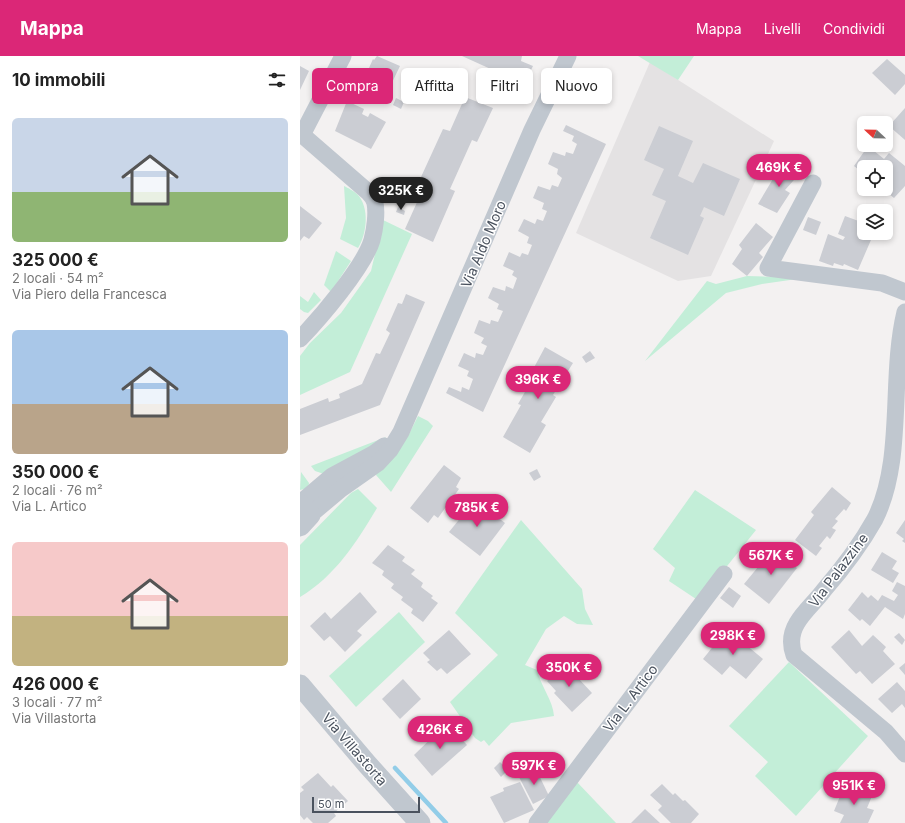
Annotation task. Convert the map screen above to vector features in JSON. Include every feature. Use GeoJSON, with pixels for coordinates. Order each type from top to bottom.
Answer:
{"type":"FeatureCollection","features":[{"type":"Feature","properties":{"kind":"street"},"geometry":{"type":"LineString","coordinates":[[300,340],[342,288],[363,259],[372,240],[375,220],[375,202],[368,192],[301,134],[344,56]]}},
{"type":"Feature","properties":{"kind":"street","name":"Via Aldo Moro"},"geometry":{"type":"LineString","coordinates":[[302,510],[341,489],[378,463],[390,450],[401,432],[532,130],[568,56]]}},
{"type":"Feature","properties":{"kind":"street"},"geometry":{"type":"LineString","coordinates":[[813,183],[768,268],[882,283],[905,292]]}},
{"type":"Feature","properties":{"kind":"street","name":"Via Palazzine"},"geometry":{"type":"LineString","coordinates":[[905,312],[898,366],[898,475],[875,519],[847,563],[797,623],[790,644],[794,655],[886,732],[905,754]]}},
{"type":"Feature","properties":{"kind":"street","name":"Via Aldo Moro"},"geometry":{"type":"LineString","coordinates":[[302,510],[332,476],[373,454],[401,432]]}},
{"type":"Feature","properties":{"kind":"street","name":"Via L. Artico"},"geometry":{"type":"LineString","coordinates":[[537,823],[724,574]]}},
{"type":"Feature","properties":{"kind":"street","name":"Via Villastorta"},"geometry":{"type":"LineString","coordinates":[[300,673],[304,689],[366,764],[420,823]]}},
{"type":"Feature","properties":{"kind":"shaded area"},"geometry":{"type":"Polygon","coordinates":[[[650,62],[774,141],[711,276],[678,281],[576,233],[650,62]]]}},
{"type":"Feature","properties":{"kind":"green space"},"geometry":{"type":"Polygon","coordinates":[[[638,56],[694,56],[678,80],[638,56]]]}},
{"type":"Feature","properties":{"kind":"green space"},"geometry":{"type":"Polygon","coordinates":[[[344,186],[357,194],[364,206],[366,221],[365,228],[358,248],[340,239],[346,218],[344,186]]]}},
{"type":"Feature","properties":{"kind":"green space"},"geometry":{"type":"Polygon","coordinates":[[[383,220],[412,234],[350,372],[300,395],[300,356],[310,343],[341,313],[371,271],[383,220]]]}},
{"type":"Feature","properties":{"kind":"green space"},"geometry":{"type":"Polygon","coordinates":[[[336,251],[351,261],[331,292],[324,285],[336,251]]]}},
{"type":"Feature","properties":{"kind":"green space"},"geometry":{"type":"Polygon","coordinates":[[[747,276],[804,278],[762,284],[726,293],[645,361],[707,281],[716,284],[747,276]]]}},
{"type":"Feature","properties":{"kind":"green space"},"geometry":{"type":"Polygon","coordinates":[[[314,292],[321,300],[308,313],[304,312],[300,309],[300,296],[308,302],[314,292]]]}},
{"type":"Feature","properties":{"kind":"green space"},"geometry":{"type":"Polygon","coordinates":[[[418,416],[428,421],[433,426],[391,492],[376,475],[378,470],[408,436],[418,416]]]}},
{"type":"Feature","properties":{"kind":"green space"},"geometry":{"type":"Polygon","coordinates":[[[386,437],[374,449],[324,474],[315,471],[311,466],[386,437]]]}},
{"type":"Feature","properties":{"kind":"green space"},"geometry":{"type":"Polygon","coordinates":[[[301,472],[309,483],[308,488],[300,490],[301,472]]]}},
{"type":"Feature","properties":{"kind":"green space"},"geometry":{"type":"Polygon","coordinates":[[[358,489],[377,508],[344,558],[324,579],[300,597],[300,545],[351,493],[358,489]]]}},
{"type":"Feature","properties":{"kind":"green space"},"geometry":{"type":"Polygon","coordinates":[[[695,490],[756,530],[699,601],[669,581],[675,568],[653,549],[695,490]]]}},
{"type":"Feature","properties":{"kind":"green space"},"geometry":{"type":"Polygon","coordinates":[[[521,520],[582,589],[585,609],[593,625],[577,624],[564,616],[546,629],[525,665],[537,670],[551,704],[554,716],[511,723],[489,746],[484,740],[481,742],[475,738],[450,702],[498,655],[455,613],[521,520]]]}},
{"type":"Feature","properties":{"kind":"green space"},"geometry":{"type":"Polygon","coordinates":[[[399,612],[425,642],[356,707],[329,676],[399,612]]]}},
{"type":"Feature","properties":{"kind":"green space"},"geometry":{"type":"Polygon","coordinates":[[[789,662],[868,736],[796,816],[755,776],[768,762],[729,726],[789,662]]]}},
{"type":"Feature","properties":{"kind":"green space"},"geometry":{"type":"Polygon","coordinates":[[[576,781],[616,823],[546,823],[576,781]]]}},
{"type":"Feature","properties":{"kind":"building"},"geometry":{"type":"Polygon","coordinates":[[[377,56],[400,66],[393,80],[393,68],[369,68],[373,59],[374,60],[377,56]]]}},
{"type":"Feature","properties":{"kind":"building"},"geometry":{"type":"Polygon","coordinates":[[[462,56],[522,56],[521,61],[533,66],[532,68],[489,68],[462,56]]]}},
{"type":"Feature","properties":{"kind":"building"},"geometry":{"type":"Polygon","coordinates":[[[887,59],[905,75],[905,84],[895,95],[872,73],[887,59]]]}},
{"type":"Feature","properties":{"kind":"building"},"geometry":{"type":"Polygon","coordinates":[[[300,66],[309,71],[300,90],[300,66]]]}},
{"type":"Feature","properties":{"kind":"building"},"geometry":{"type":"Polygon","coordinates":[[[396,98],[401,100],[401,104],[403,104],[401,109],[393,105],[396,98]]]}},
{"type":"Feature","properties":{"kind":"building"},"geometry":{"type":"Polygon","coordinates":[[[468,98],[476,101],[476,104],[483,104],[493,108],[477,142],[472,140],[450,189],[455,191],[433,242],[405,229],[427,180],[421,177],[443,129],[450,131],[462,104],[468,104],[468,98]]]}},
{"type":"Feature","properties":{"kind":"building"},"geometry":{"type":"Polygon","coordinates":[[[346,104],[353,104],[364,109],[362,114],[368,117],[370,113],[386,122],[371,149],[335,131],[346,104]]]}},
{"type":"Feature","properties":{"kind":"building"},"geometry":{"type":"Polygon","coordinates":[[[905,108],[905,140],[893,130],[893,122],[905,108]]]}},
{"type":"Feature","properties":{"kind":"building"},"geometry":{"type":"Polygon","coordinates":[[[566,125],[606,144],[483,412],[446,393],[449,387],[461,392],[462,387],[469,390],[473,379],[467,376],[469,371],[458,366],[464,353],[475,358],[476,353],[483,355],[487,346],[481,343],[484,338],[474,333],[479,320],[490,324],[491,320],[498,322],[503,311],[497,309],[499,304],[488,298],[493,287],[505,291],[506,286],[513,289],[517,278],[512,275],[514,271],[503,266],[509,252],[520,257],[522,253],[528,255],[532,245],[527,243],[529,237],[518,231],[524,219],[535,224],[537,219],[543,221],[547,211],[542,209],[544,203],[533,198],[538,186],[550,190],[552,185],[558,187],[562,178],[557,174],[558,169],[548,164],[553,152],[565,156],[566,152],[573,154],[577,144],[572,141],[574,136],[563,131],[566,125]]]}},
{"type":"Feature","properties":{"kind":"building"},"geometry":{"type":"Polygon","coordinates":[[[659,126],[693,141],[678,176],[693,183],[703,163],[740,179],[724,216],[704,207],[700,216],[704,218],[688,255],[650,238],[666,201],[652,195],[664,169],[644,160],[659,126]]]}},
{"type":"Feature","properties":{"kind":"building"},"geometry":{"type":"Polygon","coordinates":[[[864,152],[875,152],[884,159],[889,153],[905,166],[905,186],[894,198],[892,196],[893,196],[893,160],[858,160],[864,152]]]}},
{"type":"Feature","properties":{"kind":"building"},"geometry":{"type":"Polygon","coordinates":[[[783,162],[802,171],[785,190],[790,193],[777,213],[758,204],[783,162]]]}},
{"type":"Feature","properties":{"kind":"building"},"geometry":{"type":"Polygon","coordinates":[[[857,162],[857,168],[854,166],[857,162]]]}},
{"type":"Feature","properties":{"kind":"building"},"geometry":{"type":"Polygon","coordinates":[[[300,206],[322,223],[309,239],[304,236],[300,241],[300,206]]]}},
{"type":"Feature","properties":{"kind":"building"},"geometry":{"type":"Polygon","coordinates":[[[398,207],[405,211],[404,215],[396,212],[398,207]]]}},
{"type":"Feature","properties":{"kind":"building"},"geometry":{"type":"Polygon","coordinates":[[[845,216],[857,220],[857,240],[871,240],[858,270],[844,264],[843,266],[834,263],[833,266],[819,261],[828,234],[843,240],[845,237],[838,234],[845,216]]]}},
{"type":"Feature","properties":{"kind":"building"},"geometry":{"type":"Polygon","coordinates":[[[808,217],[821,222],[816,235],[803,230],[808,217]]]}},
{"type":"Feature","properties":{"kind":"building"},"geometry":{"type":"Polygon","coordinates":[[[756,223],[773,237],[759,253],[763,257],[747,276],[732,264],[742,249],[739,245],[756,223]]]}},
{"type":"Feature","properties":{"kind":"building"},"geometry":{"type":"Polygon","coordinates":[[[406,294],[425,302],[380,405],[300,435],[300,409],[328,398],[329,402],[340,398],[339,394],[362,384],[376,353],[380,354],[390,333],[386,330],[398,303],[402,304],[406,294]]]}},
{"type":"Feature","properties":{"kind":"building"},"geometry":{"type":"Polygon","coordinates":[[[545,347],[573,363],[553,395],[556,397],[541,422],[546,425],[530,453],[503,437],[521,405],[518,404],[533,378],[530,375],[545,347]]]}},
{"type":"Feature","properties":{"kind":"building"},"geometry":{"type":"Polygon","coordinates":[[[590,351],[595,358],[586,363],[582,357],[590,351]]]}},
{"type":"Feature","properties":{"kind":"building"},"geometry":{"type":"Polygon","coordinates":[[[444,465],[461,478],[456,487],[459,489],[438,518],[434,515],[428,523],[410,508],[444,465]]]}},
{"type":"Feature","properties":{"kind":"building"},"geometry":{"type":"Polygon","coordinates":[[[537,469],[541,477],[534,481],[529,473],[537,469]]]}},
{"type":"Feature","properties":{"kind":"building"},"geometry":{"type":"Polygon","coordinates":[[[832,487],[851,503],[846,511],[844,509],[835,519],[838,521],[832,528],[836,530],[830,539],[827,536],[819,546],[822,548],[816,556],[795,540],[814,515],[811,512],[832,487]]]}},
{"type":"Feature","properties":{"kind":"building"},"geometry":{"type":"Polygon","coordinates":[[[475,500],[505,523],[480,556],[449,532],[475,500]]]}},
{"type":"Feature","properties":{"kind":"building"},"geometry":{"type":"Polygon","coordinates":[[[905,520],[905,543],[902,541],[904,539],[896,533],[905,520]]]}},
{"type":"Feature","properties":{"kind":"building"},"geometry":{"type":"Polygon","coordinates":[[[388,545],[405,557],[402,561],[415,570],[411,574],[423,583],[421,587],[433,596],[431,598],[438,603],[423,622],[411,613],[413,609],[401,600],[403,597],[391,588],[394,584],[382,575],[384,571],[372,563],[388,545]]]}},
{"type":"Feature","properties":{"kind":"building"},"geometry":{"type":"Polygon","coordinates":[[[773,549],[797,568],[769,604],[744,584],[773,549]]]}},
{"type":"Feature","properties":{"kind":"building"},"geometry":{"type":"Polygon","coordinates":[[[882,552],[897,561],[892,569],[899,573],[893,583],[871,570],[882,552]]]}},
{"type":"Feature","properties":{"kind":"building"},"geometry":{"type":"Polygon","coordinates":[[[897,582],[905,586],[905,614],[903,619],[885,607],[870,626],[862,619],[860,621],[848,610],[862,592],[868,598],[871,595],[878,601],[882,595],[894,601],[898,595],[892,591],[897,582]]]}},
{"type":"Feature","properties":{"kind":"building"},"geometry":{"type":"Polygon","coordinates":[[[729,587],[741,596],[733,608],[720,598],[729,587]]]}},
{"type":"Feature","properties":{"kind":"building"},"geometry":{"type":"Polygon","coordinates":[[[360,592],[377,612],[357,631],[362,635],[345,652],[330,636],[324,641],[310,626],[325,612],[331,619],[360,592]]]}},
{"type":"Feature","properties":{"kind":"building"},"geometry":{"type":"Polygon","coordinates":[[[727,629],[763,659],[746,679],[730,666],[722,675],[703,659],[727,629]]]}},
{"type":"Feature","properties":{"kind":"building"},"geometry":{"type":"Polygon","coordinates":[[[449,630],[471,654],[447,674],[441,668],[437,671],[427,662],[430,660],[423,653],[449,630]]]}},
{"type":"Feature","properties":{"kind":"building"},"geometry":{"type":"Polygon","coordinates":[[[849,630],[862,646],[873,635],[886,647],[883,651],[895,664],[872,684],[860,671],[856,674],[831,647],[849,630]]]}},
{"type":"Feature","properties":{"kind":"building"},"geometry":{"type":"Polygon","coordinates":[[[899,633],[905,640],[902,645],[894,637],[899,633]]]}},
{"type":"Feature","properties":{"kind":"building"},"geometry":{"type":"Polygon","coordinates":[[[905,663],[905,675],[899,668],[905,663]]]}},
{"type":"Feature","properties":{"kind":"building"},"geometry":{"type":"Polygon","coordinates":[[[566,665],[592,693],[572,712],[554,693],[556,691],[547,681],[566,665]]]}},
{"type":"Feature","properties":{"kind":"building"},"geometry":{"type":"Polygon","coordinates":[[[403,679],[421,699],[400,719],[382,699],[403,679]]]}},
{"type":"Feature","properties":{"kind":"building"},"geometry":{"type":"Polygon","coordinates":[[[897,682],[905,691],[905,708],[902,704],[892,713],[878,699],[897,682]]]}},
{"type":"Feature","properties":{"kind":"building"},"geometry":{"type":"Polygon","coordinates":[[[447,723],[467,745],[432,776],[414,755],[447,723]]]}},
{"type":"Feature","properties":{"kind":"building"},"geometry":{"type":"Polygon","coordinates":[[[500,762],[508,770],[501,777],[494,768],[500,762]]]}},
{"type":"Feature","properties":{"kind":"building"},"geometry":{"type":"Polygon","coordinates":[[[536,769],[549,796],[533,804],[519,777],[536,769]]]}},
{"type":"Feature","properties":{"kind":"building"},"geometry":{"type":"Polygon","coordinates":[[[318,773],[331,787],[333,785],[348,801],[334,813],[336,816],[328,823],[313,823],[307,817],[304,820],[300,815],[300,793],[304,790],[301,787],[318,773]]]}},
{"type":"Feature","properties":{"kind":"building"},"geometry":{"type":"Polygon","coordinates":[[[520,782],[534,810],[504,823],[490,797],[504,791],[503,788],[520,782]]]}},
{"type":"Feature","properties":{"kind":"building"},"geometry":{"type":"Polygon","coordinates":[[[662,784],[673,795],[675,793],[683,801],[685,800],[699,814],[691,823],[671,823],[658,810],[662,806],[650,795],[662,784]]]}},
{"type":"Feature","properties":{"kind":"building"},"geometry":{"type":"Polygon","coordinates":[[[845,784],[872,796],[867,808],[874,810],[868,823],[840,823],[844,815],[834,811],[845,784]]]}},
{"type":"Feature","properties":{"kind":"building"},"geometry":{"type":"Polygon","coordinates":[[[645,809],[660,823],[631,823],[645,809]]]}},
{"type":"Feature","properties":{"kind":"waterway"},"geometry":{"type":"LineString","coordinates":[[395,768],[446,823]]}}]}
